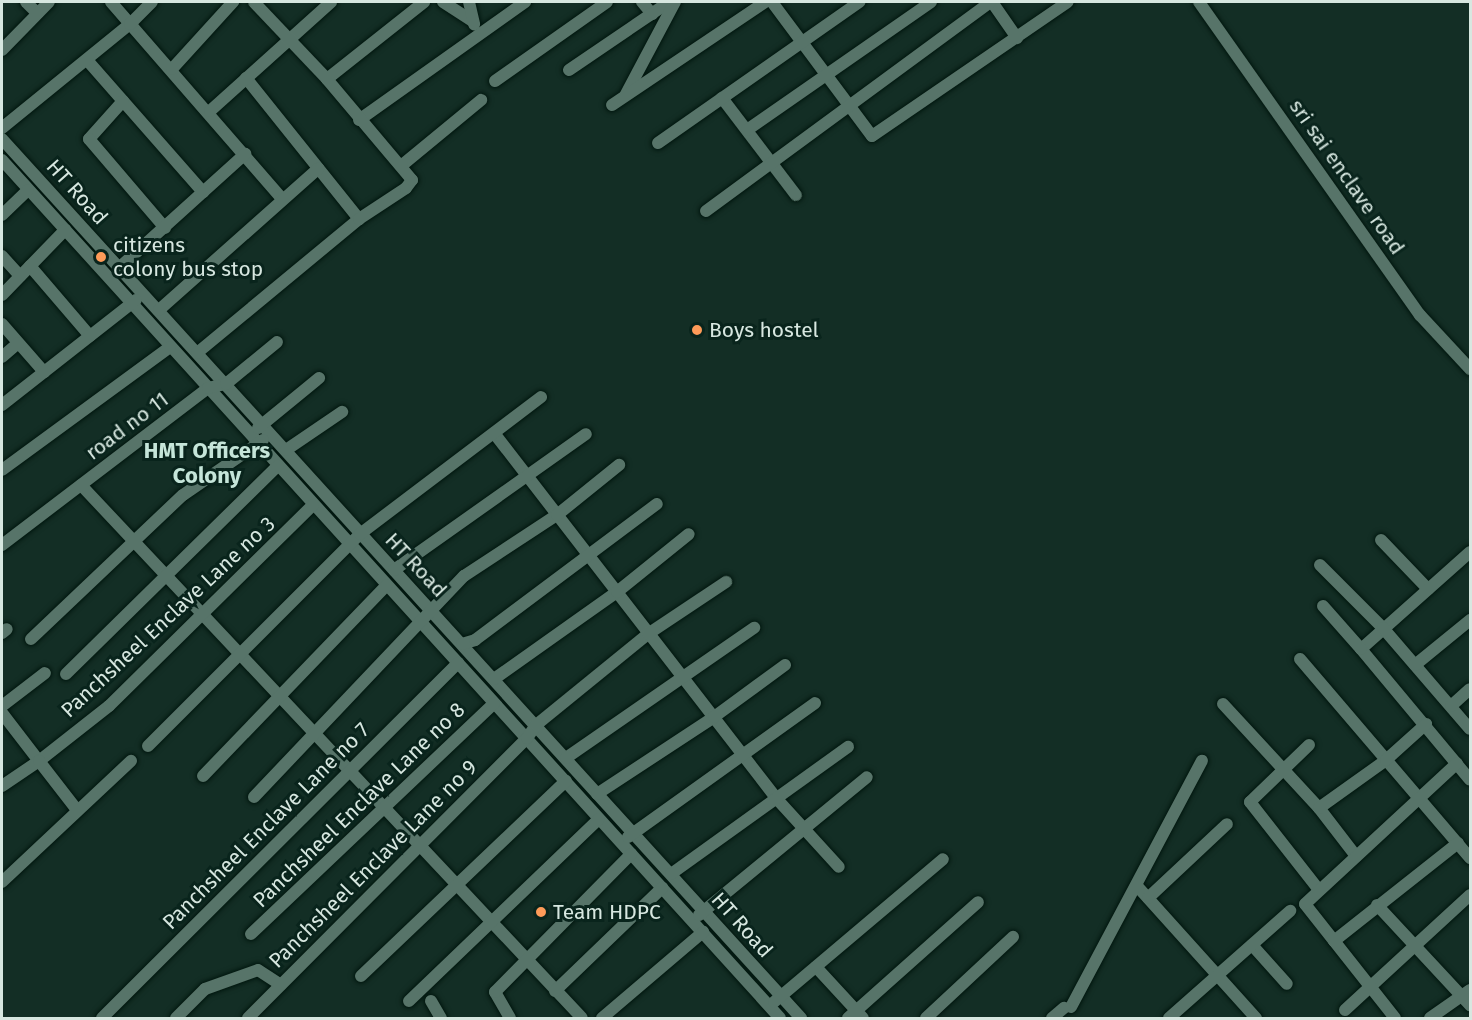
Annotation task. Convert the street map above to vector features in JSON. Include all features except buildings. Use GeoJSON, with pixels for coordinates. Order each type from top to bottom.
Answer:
{"type":"FeatureCollection","features":[{"type":"Feature","properties":{"kind":"street"},"geometry":{"type":"LineString","coordinates":[[26,2],[37,13]]}},
{"type":"Feature","properties":{"kind":"street"},"geometry":{"type":"LineString","coordinates":[[3,44],[49,2]]}},
{"type":"Feature","properties":{"kind":"street"},"geometry":{"type":"LineString","coordinates":[[111,2],[210,111],[282,199]]}},
{"type":"Feature","properties":{"kind":"street"},"geometry":{"type":"LineString","coordinates":[[2,128],[130,24],[152,2]]}},
{"type":"Feature","properties":{"kind":"street"},"geometry":{"type":"LineString","coordinates":[[172,69],[232,2]]}},
{"type":"Feature","properties":{"kind":"street"},"geometry":{"type":"LineString","coordinates":[[197,353],[359,219],[406,188],[412,180],[358,120],[327,79],[254,2]]}},
{"type":"Feature","properties":{"kind":"street"},"geometry":{"type":"LineString","coordinates":[[210,111],[288,37],[331,2]]}},
{"type":"Feature","properties":{"kind":"street"},"geometry":{"type":"LineString","coordinates":[[327,79],[424,2]]}},
{"type":"Feature","properties":{"kind":"street"},"geometry":{"type":"LineString","coordinates":[[443,2],[472,21]]}},
{"type":"Feature","properties":{"kind":"street"},"geometry":{"type":"LineString","coordinates":[[469,2],[472,21],[479,33]]}},
{"type":"Feature","properties":{"kind":"street"},"geometry":{"type":"LineString","coordinates":[[358,120],[525,2]]}},
{"type":"Feature","properties":{"kind":"street"},"geometry":{"type":"LineString","coordinates":[[495,81],[607,2]]}},
{"type":"Feature","properties":{"kind":"street"},"geometry":{"type":"LineString","coordinates":[[642,2],[652,14]]}},
{"type":"Feature","properties":{"kind":"street"},"geometry":{"type":"LineString","coordinates":[[569,70],[669,2]]}},
{"type":"Feature","properties":{"kind":"street"},"geometry":{"type":"LineString","coordinates":[[625,95],[675,2]]}},
{"type":"Feature","properties":{"kind":"street"},"geometry":{"type":"LineString","coordinates":[[612,105],[765,2]]}},
{"type":"Feature","properties":{"kind":"street"},"geometry":{"type":"LineString","coordinates":[[772,2],[872,136],[1068,2]]}},
{"type":"Feature","properties":{"kind":"street"},"geometry":{"type":"LineString","coordinates":[[658,143],[859,2]]}},
{"type":"Feature","properties":{"kind":"street"},"geometry":{"type":"LineString","coordinates":[[747,130],[931,2]]}},
{"type":"Feature","properties":{"kind":"street"},"geometry":{"type":"LineString","coordinates":[[706,211],[847,105],[992,2],[1017,38]]}},
{"type":"Feature","properties":{"kind":"street","name":"sri sai enclave road"},"geometry":{"type":"LineString","coordinates":[[1199,2],[1420,315],[1470,369]]}},
{"type":"Feature","properties":{"kind":"street"},"geometry":{"type":"LineString","coordinates":[[87,60],[203,192]]}},
{"type":"Feature","properties":{"kind":"street"},"geometry":{"type":"LineString","coordinates":[[246,78],[359,219]]}},
{"type":"Feature","properties":{"kind":"street"},"geometry":{"type":"LineString","coordinates":[[722,98],[796,195]]}},
{"type":"Feature","properties":{"kind":"street"},"geometry":{"type":"LineString","coordinates":[[401,166],[481,100]]}},
{"type":"Feature","properties":{"kind":"street"},"geometry":{"type":"LineString","coordinates":[[123,102],[89,139],[165,228]]}},
{"type":"Feature","properties":{"kind":"street","name":"HT Road"},"geometry":{"type":"LineString","coordinates":[[2,139],[801,1018]]}},
{"type":"Feature","properties":{"kind":"street"},"geometry":{"type":"LineString","coordinates":[[120,267],[245,154]]}},
{"type":"Feature","properties":{"kind":"street","name":"HT Road"},"geometry":{"type":"LineString","coordinates":[[2,160],[780,1018]]}},
{"type":"Feature","properties":{"kind":"street"},"geometry":{"type":"LineString","coordinates":[[159,310],[318,169]]}},
{"type":"Feature","properties":{"kind":"street"},"geometry":{"type":"LineString","coordinates":[[2,215],[28,190]]}},
{"type":"Feature","properties":{"kind":"street"},"geometry":{"type":"LineString","coordinates":[[2,295],[65,230]]}},
{"type":"Feature","properties":{"kind":"street"},"geometry":{"type":"LineString","coordinates":[[2,256],[25,271],[90,336]]}},
{"type":"Feature","properties":{"kind":"street"},"geometry":{"type":"LineString","coordinates":[[2,405],[144,294]]}},
{"type":"Feature","properties":{"kind":"street"},"geometry":{"type":"LineString","coordinates":[[2,324],[44,372]]}},
{"type":"Feature","properties":{"kind":"street","name":"road no 11"},"geometry":{"type":"LineString","coordinates":[[2,545],[208,388],[226,384],[277,342]]}},
{"type":"Feature","properties":{"kind":"street"},"geometry":{"type":"LineString","coordinates":[[2,357],[18,343]]}},
{"type":"Feature","properties":{"kind":"street"},"geometry":{"type":"LineString","coordinates":[[2,470],[170,347]]}},
{"type":"Feature","properties":{"kind":"street"},"geometry":{"type":"LineString","coordinates":[[31,639],[183,495],[258,443],[268,429],[319,378]]}},
{"type":"Feature","properties":{"kind":"street"},"geometry":{"type":"LineString","coordinates":[[147,746],[242,655],[360,534],[541,397]]}},
{"type":"Feature","properties":{"kind":"street"},"geometry":{"type":"LineString","coordinates":[[286,450],[342,412]]}},
{"type":"Feature","properties":{"kind":"street"},"geometry":{"type":"LineString","coordinates":[[249,433],[268,429]]}},
{"type":"Feature","properties":{"kind":"street"},"geometry":{"type":"LineString","coordinates":[[494,433],[777,798],[839,867]]}},
{"type":"Feature","properties":{"kind":"street"},"geometry":{"type":"LineString","coordinates":[[394,570],[586,434]]}},
{"type":"Feature","properties":{"kind":"street"},"geometry":{"type":"LineString","coordinates":[[254,797],[429,608],[464,576],[557,515],[619,465]]}},
{"type":"Feature","properties":{"kind":"street"},"geometry":{"type":"LineString","coordinates":[[66,674],[167,578],[278,466]]}},
{"type":"Feature","properties":{"kind":"street"},"geometry":{"type":"LineString","coordinates":[[81,486],[281,696],[312,732],[420,843],[582,1018]]}},
{"type":"Feature","properties":{"kind":"street"},"geometry":{"type":"LineString","coordinates":[[462,644],[475,640],[587,553],[657,504]]}},
{"type":"Feature","properties":{"kind":"street","name":"Panchsheel Enclave Lane no 3"},"geometry":{"type":"LineString","coordinates":[[2,786],[39,761],[110,706],[314,505]]}},
{"type":"Feature","properties":{"kind":"street"},"geometry":{"type":"LineString","coordinates":[[494,679],[617,592],[689,534]]}},
{"type":"Feature","properties":{"kind":"street"},"geometry":{"type":"LineString","coordinates":[[1381,540],[1428,589]]}},
{"type":"Feature","properties":{"kind":"street"},"geometry":{"type":"LineString","coordinates":[[1361,649],[1470,552]]}},
{"type":"Feature","properties":{"kind":"street"},"geometry":{"type":"LineString","coordinates":[[1320,565],[1383,628],[1470,729]]}},
{"type":"Feature","properties":{"kind":"street","name":"Panchsheel Enclave Lane no 9"},"geometry":{"type":"LineString","coordinates":[[251,1017],[420,843],[527,738],[536,725],[648,634],[726,582]]}},
{"type":"Feature","properties":{"kind":"street"},"geometry":{"type":"LineString","coordinates":[[203,776],[387,585]]}},
{"type":"Feature","properties":{"kind":"street"},"geometry":{"type":"LineString","coordinates":[[1323,606],[1426,724],[1470,780]]}},
{"type":"Feature","properties":{"kind":"street"},"geometry":{"type":"LineString","coordinates":[[1415,665],[1470,620]]}},
{"type":"Feature","properties":{"kind":"street"},"geometry":{"type":"LineString","coordinates":[[566,758],[754,628]]}},
{"type":"Feature","properties":{"kind":"street"},"geometry":{"type":"LineString","coordinates":[[1300,659],[1470,858]]}},
{"type":"Feature","properties":{"kind":"street","name":"Panchsheel Enclave Lane no 7"},"geometry":{"type":"LineString","coordinates":[[103,1018],[458,663]]}},
{"type":"Feature","properties":{"kind":"street"},"geometry":{"type":"LineString","coordinates":[[597,794],[714,717],[785,665]]}},
{"type":"Feature","properties":{"kind":"street"},"geometry":{"type":"LineString","coordinates":[[2,706],[45,673]]}},
{"type":"Feature","properties":{"kind":"street"},"geometry":{"type":"LineString","coordinates":[[1451,706],[1470,689]]}},
{"type":"Feature","properties":{"kind":"street","name":"Panchsheel Enclave Lane no 8"},"geometry":{"type":"LineString","coordinates":[[252,934],[494,703]]}},
{"type":"Feature","properties":{"kind":"street"},"geometry":{"type":"LineString","coordinates":[[620,843],[745,757],[815,704]]}},
{"type":"Feature","properties":{"kind":"street"},"geometry":{"type":"LineString","coordinates":[[1222,704],[1319,808],[1356,856]]}},
{"type":"Feature","properties":{"kind":"street"},"geometry":{"type":"LineString","coordinates":[[2,713],[77,810]]}},
{"type":"Feature","properties":{"kind":"street"},"geometry":{"type":"LineString","coordinates":[[1319,808],[1386,760],[1426,724]]}},
{"type":"Feature","properties":{"kind":"street"},"geometry":{"type":"LineString","coordinates":[[1309,745],[1252,795],[1251,807],[1319,890]]}},
{"type":"Feature","properties":{"kind":"street"},"geometry":{"type":"LineString","coordinates":[[671,874],[848,747]]}},
{"type":"Feature","properties":{"kind":"street"},"geometry":{"type":"LineString","coordinates":[[2,882],[131,760]]}},
{"type":"Feature","properties":{"kind":"street"},"geometry":{"type":"LineString","coordinates":[[1052,1018],[1067,1007],[1137,886],[1202,761]]}},
{"type":"Feature","properties":{"kind":"street"},"geometry":{"type":"LineString","coordinates":[[1395,1018],[1305,904],[1457,763]]}},
{"type":"Feature","properties":{"kind":"street"},"geometry":{"type":"LineString","coordinates":[[693,921],[703,910],[867,777]]}},
{"type":"Feature","properties":{"kind":"street"},"geometry":{"type":"LineString","coordinates":[[361,976],[566,781]]}},
{"type":"Feature","properties":{"kind":"street"},"geometry":{"type":"LineString","coordinates":[[409,1001],[598,819]]}},
{"type":"Feature","properties":{"kind":"street"},"geometry":{"type":"LineString","coordinates":[[1148,898],[1227,824]]}},
{"type":"Feature","properties":{"kind":"street"},"geometry":{"type":"LineString","coordinates":[[1334,941],[1458,843]]}},
{"type":"Feature","properties":{"kind":"street"},"geometry":{"type":"LineString","coordinates":[[510,1018],[495,992],[631,854]]}},
{"type":"Feature","properties":{"kind":"street"},"geometry":{"type":"LineString","coordinates":[[769,1006],[942,859]]}},
{"type":"Feature","properties":{"kind":"street"},"geometry":{"type":"LineString","coordinates":[[1137,886],[1217,975],[1248,1016]]}},
{"type":"Feature","properties":{"kind":"street"},"geometry":{"type":"LineString","coordinates":[[555,991],[662,888]]}},
{"type":"Feature","properties":{"kind":"street"},"geometry":{"type":"LineString","coordinates":[[1341,1014],[1372,989],[1414,945],[1470,895]]}},
{"type":"Feature","properties":{"kind":"street"},"geometry":{"type":"LineString","coordinates":[[816,967],[856,1016],[978,902]]}},
{"type":"Feature","properties":{"kind":"street"},"geometry":{"type":"LineString","coordinates":[[1377,905],[1414,945],[1468,997],[1430,1018]]}},
{"type":"Feature","properties":{"kind":"street"},"geometry":{"type":"LineString","coordinates":[[1169,1018],[1290,911]]}},
{"type":"Feature","properties":{"kind":"street"},"geometry":{"type":"LineString","coordinates":[[602,1018],[703,932]]}},
{"type":"Feature","properties":{"kind":"street"},"geometry":{"type":"LineString","coordinates":[[926,1018],[1013,937]]}},
{"type":"Feature","properties":{"kind":"street"},"geometry":{"type":"LineString","coordinates":[[1252,945],[1287,984]]}},
{"type":"Feature","properties":{"kind":"street"},"geometry":{"type":"LineString","coordinates":[[176,1018],[205,989],[258,970],[281,985]]}},
{"type":"Feature","properties":{"kind":"street"},"geometry":{"type":"LineString","coordinates":[[431,1000],[441,1018]]}},
{"type":"Feature","properties":{"kind":"place","name":"citizens colony bus stop"},"geometry":{"type":"Point","coordinates":[101,257]}},
{"type":"Feature","properties":{"kind":"place","name":"Boys hostel"},"geometry":{"type":"Point","coordinates":[697,330]}},
{"type":"Feature","properties":{"kind":"place","name":"Team HDPC"},"geometry":{"type":"Point","coordinates":[541,912]}},
{"type":"Feature","properties":{"kind":"district","name":"HMT Officers Colony"},"geometry":{"type":"Point","coordinates":[207,462]}}]}
